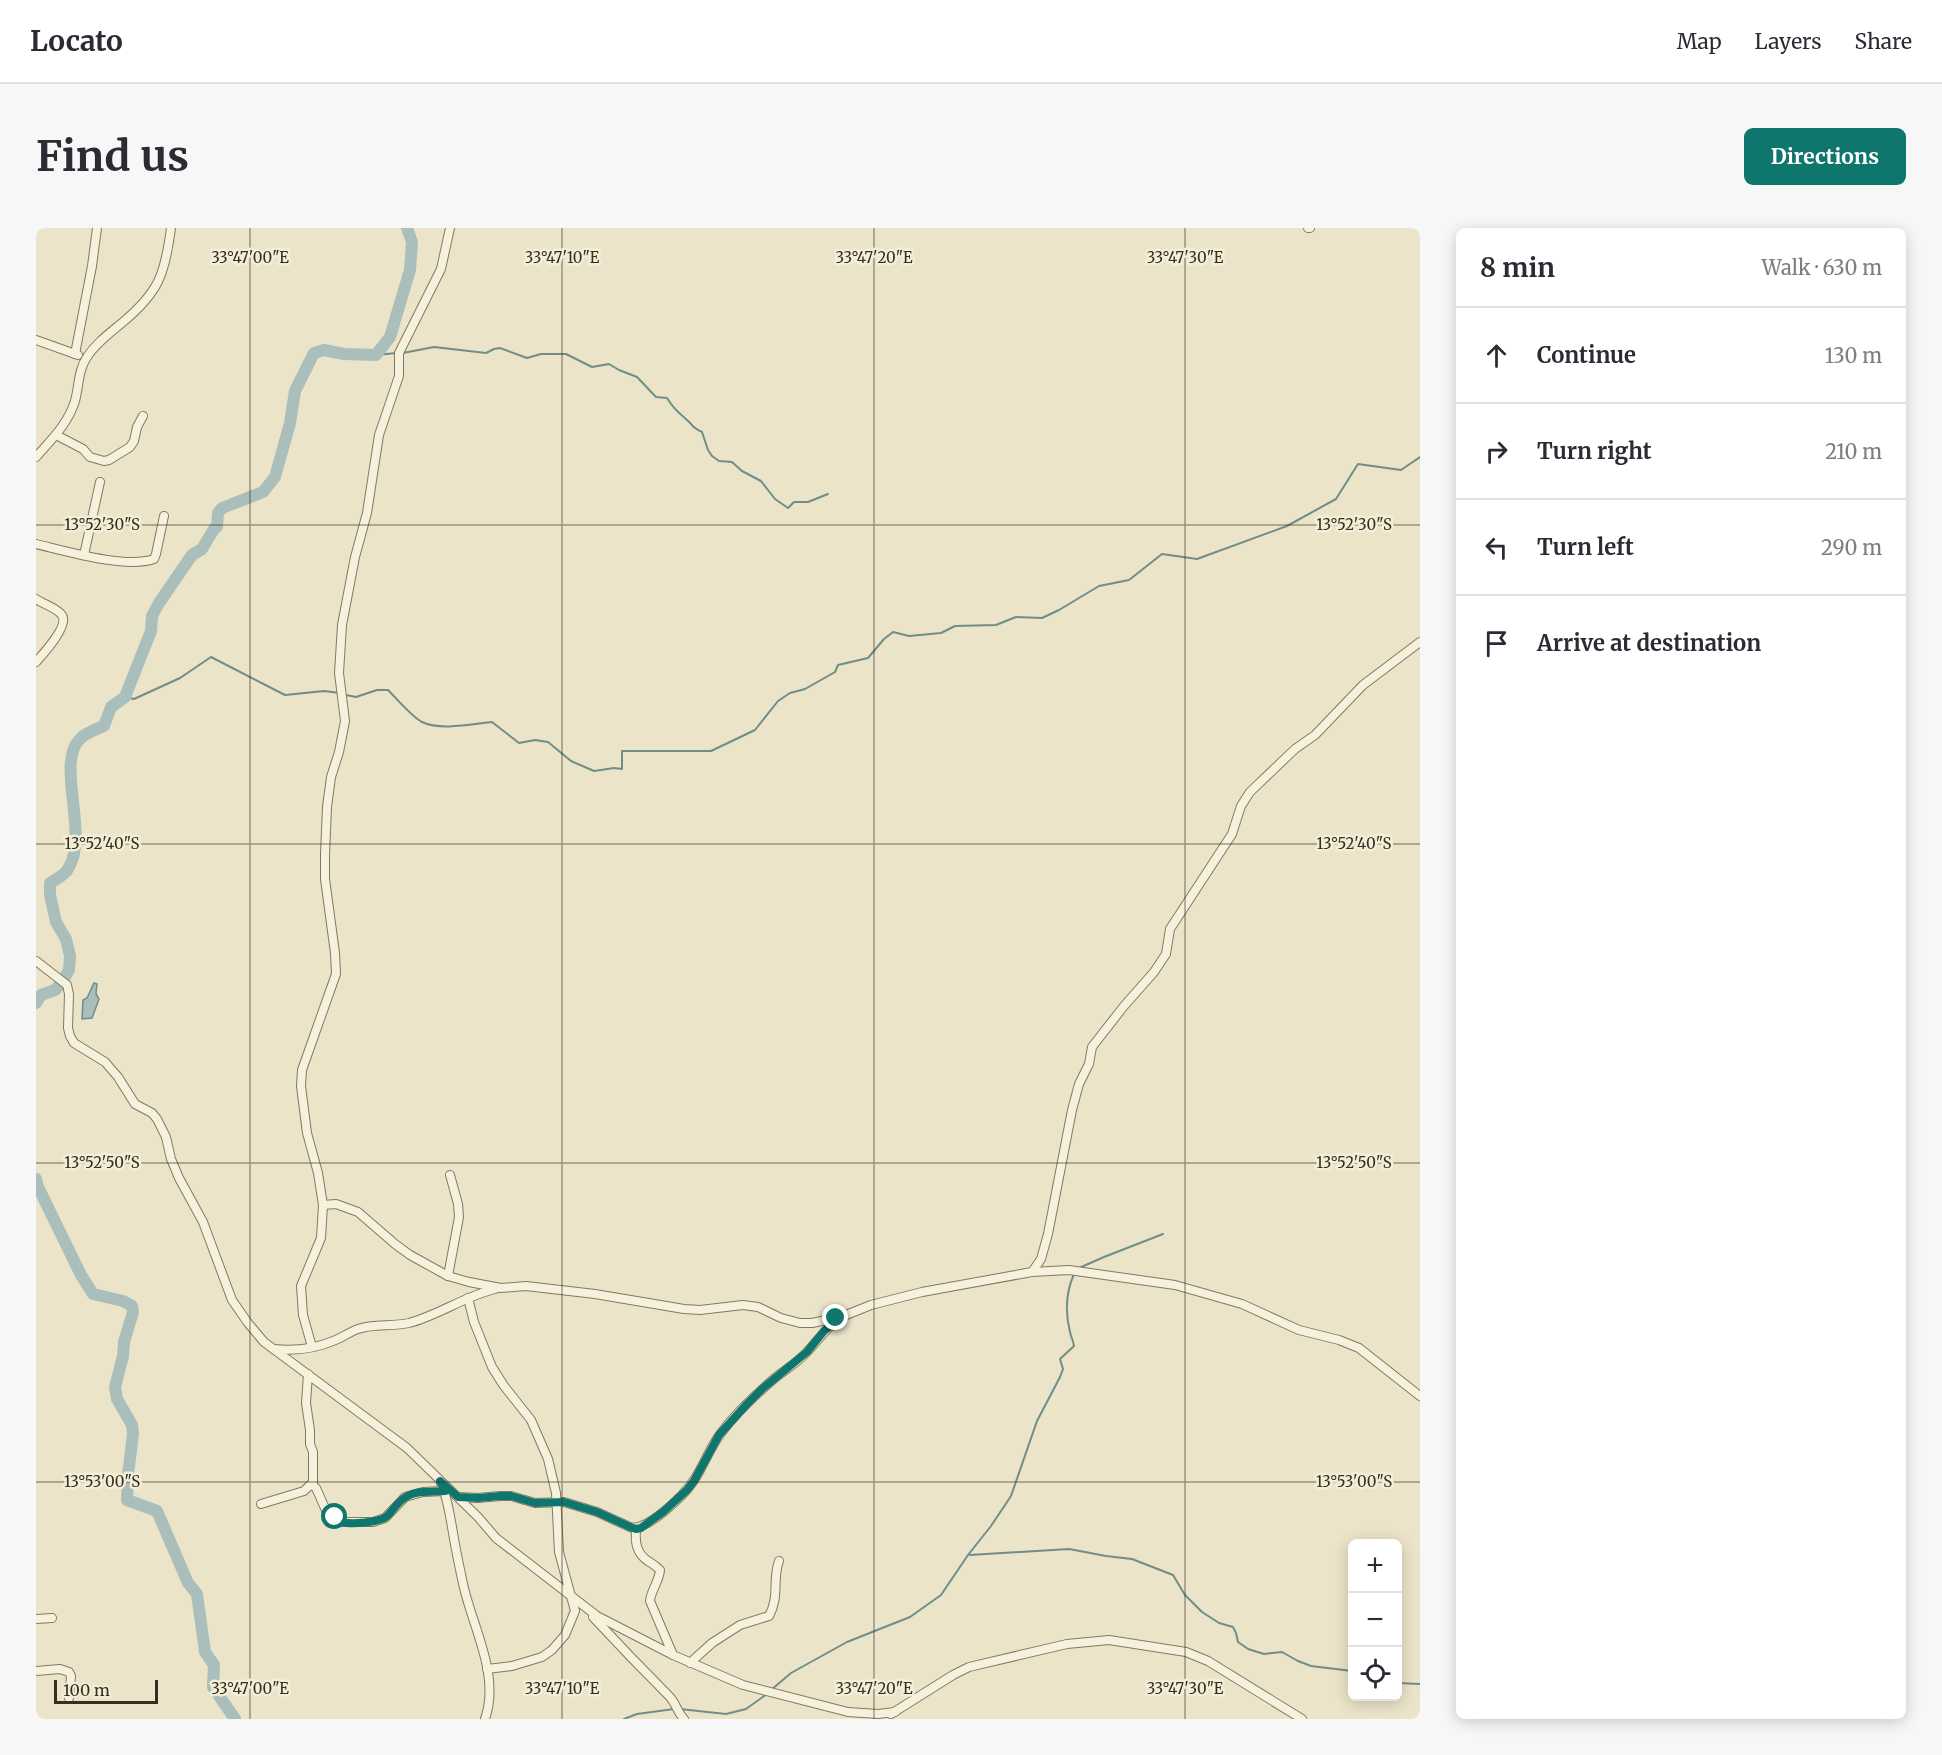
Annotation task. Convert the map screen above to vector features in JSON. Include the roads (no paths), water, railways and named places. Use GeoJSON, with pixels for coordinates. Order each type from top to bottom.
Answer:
{"type":"FeatureCollection","features":[{"type":"Feature","properties":{"kind":"street"},"geometry":{"type":"LineString","coordinates":[[75,354],[97,228]]}},
{"type":"Feature","properties":{"kind":"street"},"geometry":{"type":"LineString","coordinates":[[36,457],[65,424],[74,404],[86,358],[98,344],[149,298],[162,273],[168,253],[171,228]]}},
{"type":"Feature","properties":{"kind":"street"},"geometry":{"type":"LineString","coordinates":[[312,1347],[303,1315],[301,1286],[321,1238],[323,1205],[318,1173],[307,1133],[301,1086],[302,1070],[336,974],[325,879],[325,855],[331,777],[345,721],[339,673],[340,633],[355,557],[367,513],[379,435],[399,376],[399,352],[441,269],[450,228]]}},
{"type":"Feature","properties":{"kind":"street"},"geometry":{"type":"LineString","coordinates":[[36,340],[86,358]]}},
{"type":"Feature","properties":{"kind":"street"},"geometry":{"type":"LineString","coordinates":[[56,435],[83,449],[90,457],[109,460],[130,447],[143,416]]}},
{"type":"Feature","properties":{"kind":"street"},"geometry":{"type":"LineString","coordinates":[[84,555],[100,482]]}},
{"type":"Feature","properties":{"kind":"street"},"geometry":{"type":"LineString","coordinates":[[36,544],[129,562],[154,560],[164,516]]}},
{"type":"Feature","properties":{"kind":"street"},"geometry":{"type":"LineString","coordinates":[[36,599],[62,614],[64,619],[64,624],[53,643],[36,662]]}},
{"type":"Feature","properties":{"kind":"street"},"geometry":{"type":"LineString","coordinates":[[1032,1272],[1041,1258],[1048,1234],[1072,1110],[1079,1084],[1089,1065],[1092,1047],[1124,1006],[1155,972],[1166,954],[1170,929],[1232,834],[1241,806],[1250,792],[1295,749],[1315,735],[1363,685],[1420,642]]}},
{"type":"Feature","properties":{"kind":"street"},"geometry":{"type":"LineString","coordinates":[[36,961],[67,985],[69,1036],[74,1042],[96,1054],[105,1062],[118,1077],[135,1104],[152,1113],[157,1119],[166,1137],[171,1159],[179,1178],[203,1222],[232,1300],[256,1333],[407,1448],[458,1497],[496,1538],[588,1610],[670,1697],[684,1719]]}},
{"type":"Feature","properties":{"kind":"street"},"geometry":{"type":"LineString","coordinates":[[448,1276],[459,1217],[450,1175]]}},
{"type":"Feature","properties":{"kind":"street"},"geometry":{"type":"LineString","coordinates":[[323,1205],[336,1204],[358,1212],[410,1255],[448,1276],[501,1288]]}},
{"type":"Feature","properties":{"kind":"street"},"geometry":{"type":"LineString","coordinates":[[273,1348],[299,1350],[335,1341],[356,1329],[398,1325],[422,1319],[468,1298],[501,1288],[526,1286],[584,1292],[684,1309],[700,1310],[743,1305],[758,1307],[781,1318],[800,1323],[812,1323],[841,1317],[871,1305],[922,1292],[1032,1272],[1069,1270],[1175,1284],[1242,1304],[1299,1330],[1339,1340],[1359,1348],[1420,1396]]}},
{"type":"Feature","properties":{"kind":"street"},"geometry":{"type":"LineString","coordinates":[[468,1298],[474,1322],[492,1367],[538,1433],[552,1473],[557,1502],[558,1549],[575,1611],[565,1635],[552,1650],[542,1657],[512,1666],[486,1669]]}},
{"type":"Feature","properties":{"kind":"street"},"geometry":{"type":"LineString","coordinates":[[458,1497],[511,1496],[535,1503],[569,1503],[587,1508],[636,1529],[641,1528],[683,1495],[694,1481],[713,1445],[730,1422],[762,1389],[807,1352],[824,1331],[841,1317]]}},
{"type":"Feature","properties":{"kind":"street"},"geometry":{"type":"LineString","coordinates":[[261,1504],[297,1494],[312,1485],[313,1452],[306,1403],[308,1374]]}},
{"type":"Feature","properties":{"kind":"street"},"geometry":{"type":"LineString","coordinates":[[440,1481],[445,1491],[465,1590],[482,1646],[489,1698],[484,1719]]}},
{"type":"Feature","properties":{"kind":"street"},"geometry":{"type":"LineString","coordinates":[[312,1485],[316,1488],[329,1517],[355,1523],[373,1522],[385,1518],[405,1497],[410,1495],[445,1491]]}},
{"type":"Feature","properties":{"kind":"street"},"geometry":{"type":"LineString","coordinates":[[636,1529],[635,1541],[638,1551],[645,1560],[660,1570],[650,1600],[673,1655]]}},
{"type":"Feature","properties":{"kind":"street"},"geometry":{"type":"LineString","coordinates":[[690,1663],[712,1643],[740,1625],[770,1616],[775,1602],[776,1571],[779,1561]]}},
{"type":"Feature","properties":{"kind":"street"},"geometry":{"type":"LineString","coordinates":[[588,1610],[673,1655],[743,1685],[831,1708],[868,1713],[895,1712]]}},
{"type":"Feature","properties":{"kind":"street"},"geometry":{"type":"LineString","coordinates":[[36,1619],[52,1618]]}},
{"type":"Feature","properties":{"kind":"street"},"geometry":{"type":"LineString","coordinates":[[886,1719],[952,1675],[969,1667],[1058,1646],[1109,1641],[1186,1652],[1208,1661],[1302,1719]]}},
{"type":"Feature","properties":{"kind":"street"},"geometry":{"type":"LineString","coordinates":[[36,1671],[60,1669],[69,1672],[71,1676],[69,1698]]}},
{"type":"Feature","properties":{"kind":"waterway"},"geometry":{"type":"LineString","coordinates":[[36,1003],[41,995],[55,990],[69,970],[70,956],[66,939],[56,922],[50,895],[50,883],[67,871],[74,855],[76,838],[71,782],[73,750],[82,737],[104,726],[111,707],[125,697],[151,631],[152,616],[192,555],[202,549],[217,527],[218,513],[222,508],[263,492],[275,477],[290,423],[295,391],[314,353],[324,350],[344,354],[376,355],[390,337],[410,270],[412,242],[407,228]]}},
{"type":"Feature","properties":{"kind":"waterway"},"geometry":{"type":"LineString","coordinates":[[403,353],[434,347],[486,353],[500,348],[527,358],[541,354],[566,354],[592,367],[609,364],[637,377],[656,397],[667,398],[694,428],[702,432],[712,456],[719,461],[732,462],[742,471],[761,481],[775,499],[788,508],[794,502],[808,502],[828,494]]}},
{"type":"Feature","properties":{"kind":"waterway"},"geometry":{"type":"LineString","coordinates":[[376,355],[397,353]]}},
{"type":"Feature","properties":{"kind":"waterway"},"geometry":{"type":"LineString","coordinates":[[346,695],[356,697],[377,690],[388,690],[422,722],[438,726],[492,722],[519,743],[535,740],[548,742],[571,761],[594,771],[622,769],[622,751],[711,751],[755,730],[778,701],[790,693],[805,689],[835,672],[838,665],[868,658],[893,632],[909,636],[941,633],[955,626],[996,625],[1016,617],[1042,618],[1099,586],[1129,580],[1162,554],[1197,559],[1287,526],[1336,499],[1358,464],[1401,470],[1420,457]]}},
{"type":"Feature","properties":{"kind":"waterway"},"geometry":{"type":"LineString","coordinates":[[125,697],[134,699],[180,678],[211,657],[285,695],[324,691],[340,693]]}},
{"type":"Feature","properties":{"kind":"waterway"},"geometry":{"type":"LineString","coordinates":[[36,1179],[81,1275],[93,1294],[123,1301],[132,1306],[133,1312],[115,1387],[117,1399],[132,1425],[133,1434],[127,1500],[157,1511],[188,1583],[197,1594],[205,1652],[214,1665],[213,1687],[235,1719]]}},
{"type":"Feature","properties":{"kind":"waterway"},"geometry":{"type":"LineString","coordinates":[[1079,1268],[1163,1234]]}},
{"type":"Feature","properties":{"kind":"waterway"},"geometry":{"type":"LineString","coordinates":[[771,1690],[791,1673],[847,1642],[910,1617],[941,1595],[1011,1496],[1037,1421],[1063,1369],[1060,1359],[1074,1346],[1068,1325],[1067,1310],[1069,1288],[1074,1274]]}},
{"type":"Feature","properties":{"kind":"waterway"},"geometry":{"type":"LineString","coordinates":[[970,1555],[1069,1549],[1132,1559],[1173,1575],[1185,1595],[1202,1612],[1219,1623],[1233,1627],[1238,1642],[1248,1649],[1264,1654],[1282,1652],[1311,1666],[1348,1671]]}},
{"type":"Feature","properties":{"kind":"waterway"},"geometry":{"type":"LineString","coordinates":[[1402,1683],[1420,1684]]}},
{"type":"Feature","properties":{"kind":"waterway"},"geometry":{"type":"LineString","coordinates":[[680,1709],[726,1714],[746,1709],[767,1694]]}},
{"type":"Feature","properties":{"kind":"waterway"},"geometry":{"type":"LineString","coordinates":[[624,1719],[637,1714],[674,1709]]}}]}
